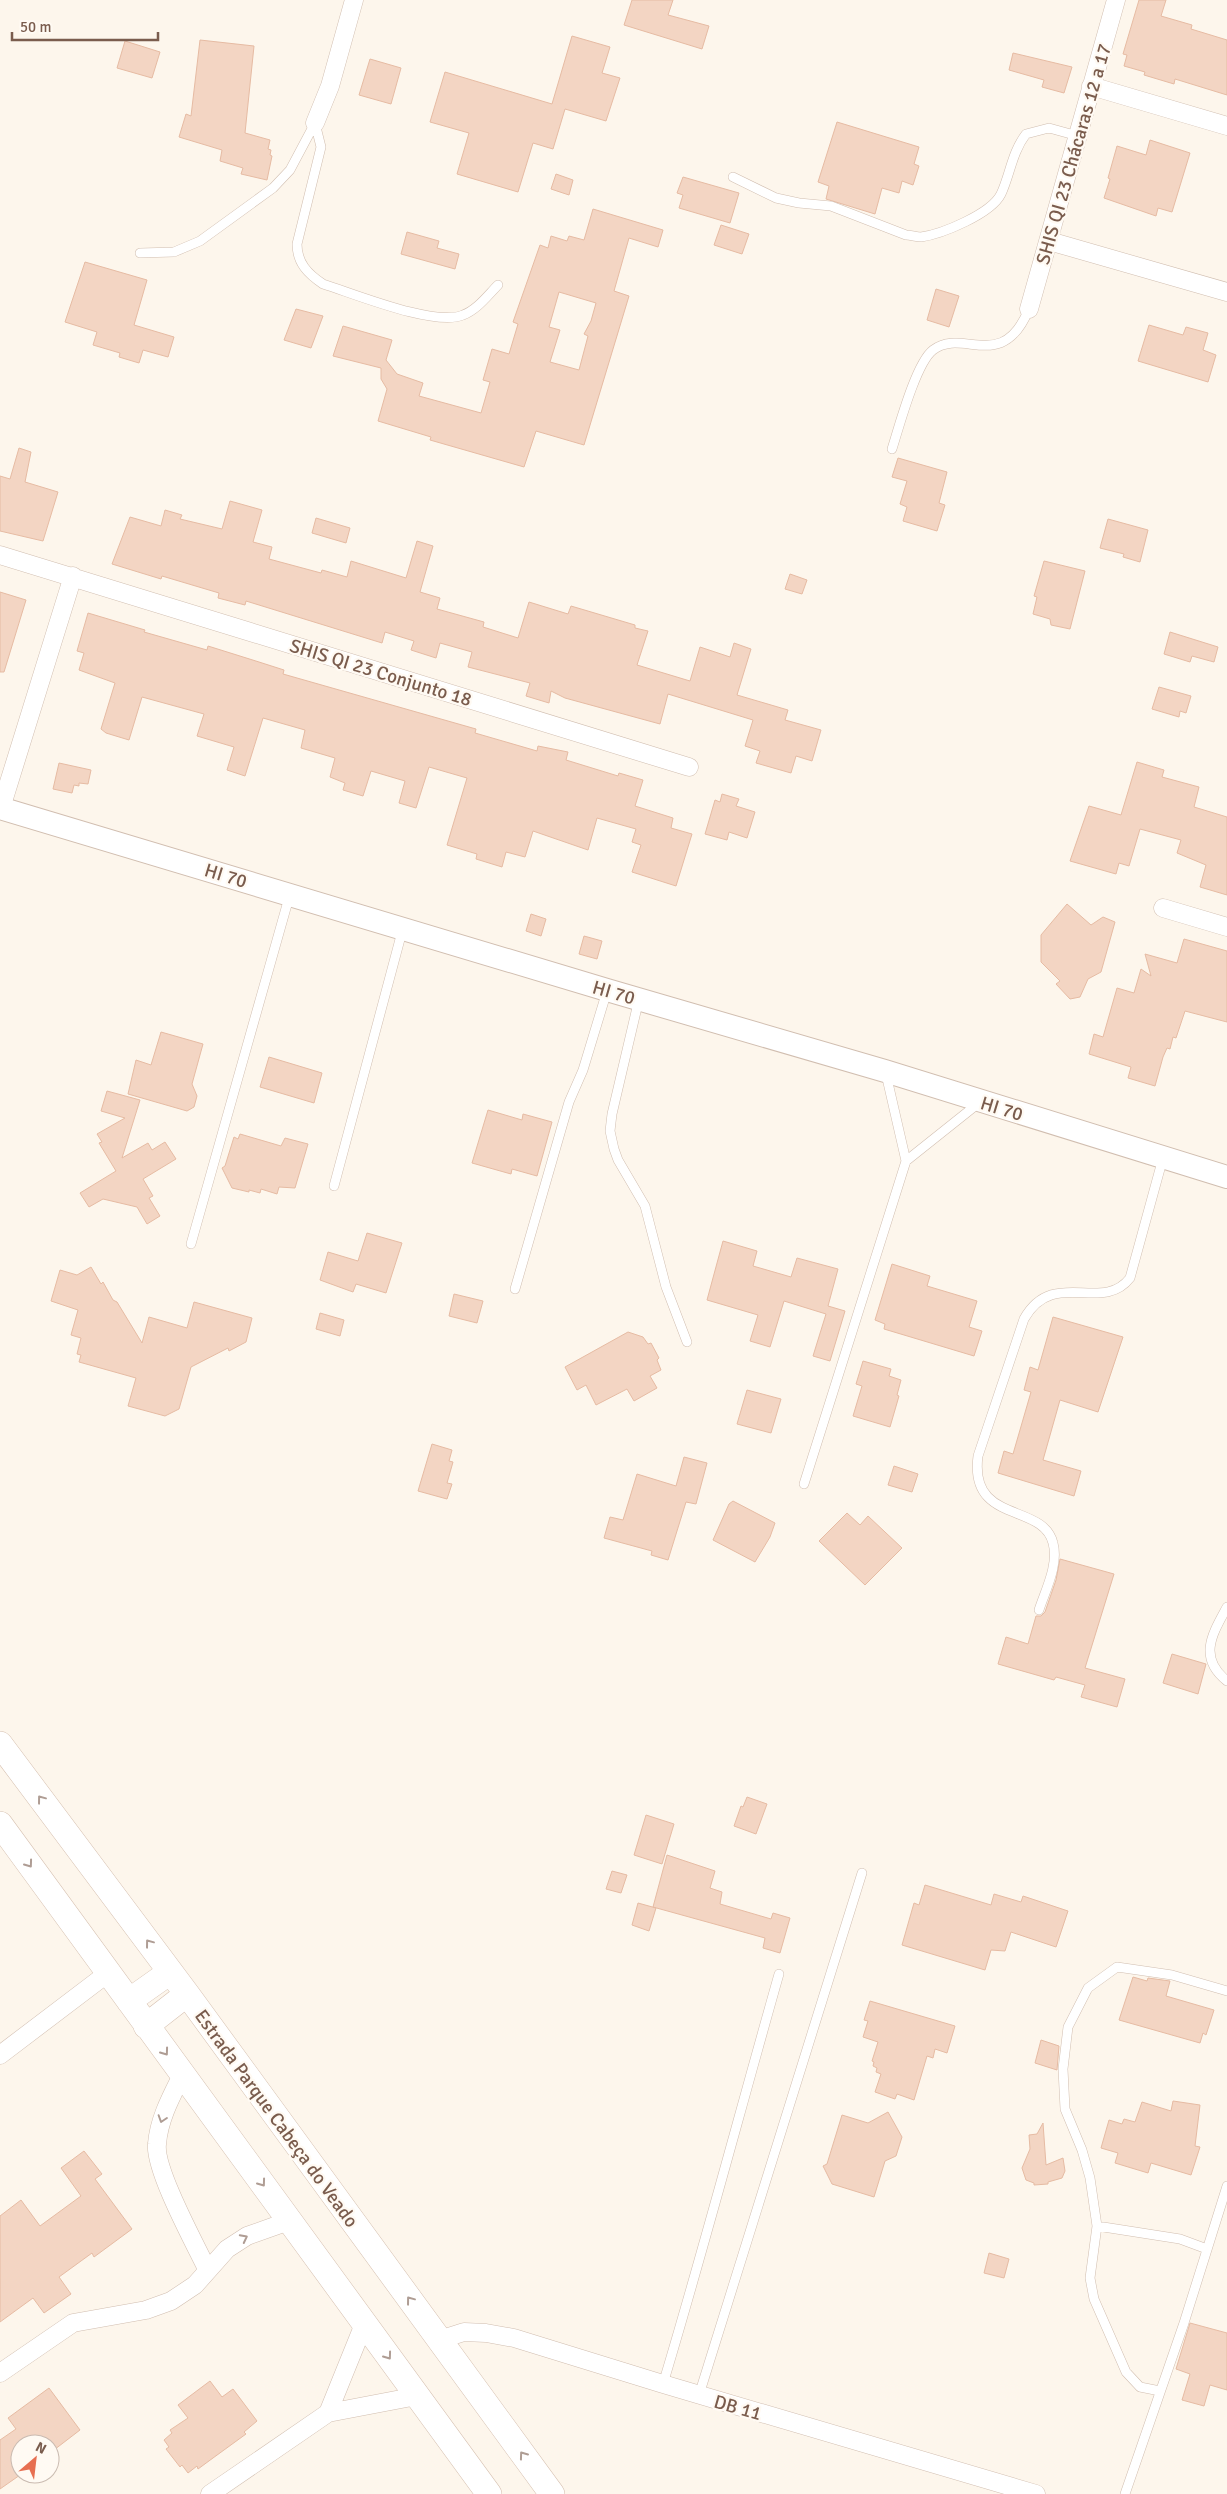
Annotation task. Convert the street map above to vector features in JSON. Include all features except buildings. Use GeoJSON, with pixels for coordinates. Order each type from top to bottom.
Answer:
{"type":"FeatureCollection","features":[{"type":"Feature","properties":{"kind":"main road","name":"Estrada Parque Cabeça do Veado"},"geometry":{"type":"LineString","coordinates":[[0,1744],[170,1972],[552,2494]]}},
{"type":"Feature","properties":{"kind":"main road"},"geometry":{"type":"LineString","coordinates":[[0,1824],[489,2494]]}},
{"type":"Feature","properties":{"kind":"main road"},"geometry":{"type":"LineString","coordinates":[[128,2001],[170,1972]]}},
{"type":"Feature","properties":{"kind":"main road"},"geometry":{"type":"LineString","coordinates":[[146,2026],[186,1994]]}},
{"type":"Feature","properties":{"kind":"street"},"geometry":{"type":"LineString","coordinates":[[314,123],[330,86],[354,0]]}},
{"type":"Feature","properties":{"kind":"street","name":"SHIS QI 23 Chácaras 12 a 17"},"geometry":{"type":"LineString","coordinates":[[1029,309],[1116,0]]}},
{"type":"Feature","properties":{"kind":"street"},"geometry":{"type":"LineString","coordinates":[[1092,86],[1227,126]]}},
{"type":"Feature","properties":{"kind":"street"},"geometry":{"type":"LineString","coordinates":[[1049,241],[1227,292]]}},
{"type":"Feature","properties":{"kind":"street","name":"SHIS QI 23 Conjunto 18"},"geometry":{"type":"LineString","coordinates":[[0,555],[688,767]]}},
{"type":"Feature","properties":{"kind":"street"},"geometry":{"type":"LineString","coordinates":[[0,808],[73,576]]}},
{"type":"Feature","properties":{"kind":"street","name":"HI 70"},"geometry":{"type":"LineString","coordinates":[[0,808],[885,1072],[1227,1177]]}},
{"type":"Feature","properties":{"kind":"street"},"geometry":{"type":"LineString","coordinates":[[1163,908],[1227,927]]}},
{"type":"Feature","properties":{"kind":"street"},"geometry":{"type":"LineString","coordinates":[[0,2055],[108,1973]]}},
{"type":"Feature","properties":{"kind":"street"},"geometry":{"type":"LineString","coordinates":[[182,2075],[165,2111],[156,2147],[165,2177],[207,2269]]}},
{"type":"Feature","properties":{"kind":"street"},"geometry":{"type":"LineString","coordinates":[[0,2372],[73,2323],[146,2310],[171,2301],[195,2285],[207,2269],[238,2241],[289,2221]]}},
{"type":"Feature","properties":{"kind":"street"},"geometry":{"type":"LineString","coordinates":[[328,2413],[364,2324]]}},
{"type":"Feature","properties":{"kind":"street","name":"DB 11"},"geometry":{"type":"LineString","coordinates":[[439,2340],[464,2332],[486,2333],[514,2338],[699,2395],[1036,2494]]}},
{"type":"Feature","properties":{"kind":"street"},"geometry":{"type":"LineString","coordinates":[[210,2494],[328,2413],[417,2396]]}},
{"type":"Feature","properties":{"kind":"lane"},"geometry":{"type":"LineString","coordinates":[[140,253],[174,252],[200,240],[273,188],[290,170],[314,123]]}},
{"type":"Feature","properties":{"kind":"lane"},"geometry":{"type":"LineString","coordinates":[[314,123],[320,148],[297,244],[297,255],[310,276],[323,284],[432,318],[451,319],[465,315],[498,285]]}},
{"type":"Feature","properties":{"kind":"lane"},"geometry":{"type":"LineString","coordinates":[[733,177],[776,198],[799,203],[831,206],[918,237],[933,234],[976,216],[991,206],[1000,196],[1015,152],[1026,134],[1049,128],[1078,136]]}},
{"type":"Feature","properties":{"kind":"lane"},"geometry":{"type":"LineString","coordinates":[[892,449],[916,377],[932,351],[940,346],[990,346],[998,344],[1018,329],[1029,309]]}},
{"type":"Feature","properties":{"kind":"lane"},"geometry":{"type":"LineString","coordinates":[[191,1244],[290,894]]}},
{"type":"Feature","properties":{"kind":"lane"},"geometry":{"type":"LineString","coordinates":[[334,1186],[403,928]]}},
{"type":"Feature","properties":{"kind":"lane"},"geometry":{"type":"LineString","coordinates":[[516,1289],[569,1102],[583,1070],[607,990]]}},
{"type":"Feature","properties":{"kind":"lane"},"geometry":{"type":"LineString","coordinates":[[639,999],[612,1114],[610,1131],[618,1160],[645,1206],[666,1287],[687,1342]]}},
{"type":"Feature","properties":{"kind":"lane"},"geometry":{"type":"LineString","coordinates":[[804,1484],[906,1161],[885,1072]]}},
{"type":"Feature","properties":{"kind":"lane"},"geometry":{"type":"LineString","coordinates":[[906,1161],[981,1101]]}},
{"type":"Feature","properties":{"kind":"lane"},"geometry":{"type":"LineString","coordinates":[[1039,1610],[1053,1568],[1053,1543],[1047,1532],[1038,1522],[999,1507],[986,1495],[976,1470],[978,1456],[1024,1319],[1030,1308],[1041,1298],[1058,1292],[1112,1291],[1124,1285],[1130,1278],[1163,1158]]}},
{"type":"Feature","properties":{"kind":"lane"},"geometry":{"type":"LineString","coordinates":[[1227,1607],[1211,1636],[1211,1660],[1227,1680]]}},
{"type":"Feature","properties":{"kind":"lane"},"geometry":{"type":"LineString","coordinates":[[699,2395],[862,1873]]}},
{"type":"Feature","properties":{"kind":"lane"},"geometry":{"type":"LineString","coordinates":[[1160,2391],[1140,2387],[1126,2372],[1094,2299],[1090,2278],[1097,2226],[1090,2178],[1082,2150],[1065,2109],[1062,2069],[1068,2027],[1088,1988],[1117,1967],[1172,1976],[1227,1991]]}},
{"type":"Feature","properties":{"kind":"lane"},"geometry":{"type":"LineString","coordinates":[[663,2384],[698,2269],[728,2150],[780,1974]]}},
{"type":"Feature","properties":{"kind":"lane"},"geometry":{"type":"LineString","coordinates":[[1125,2494],[1227,2186]]}},
{"type":"Feature","properties":{"kind":"lane"},"geometry":{"type":"LineString","coordinates":[[1097,2226],[1180,2239],[1207,2249]]}}]}
